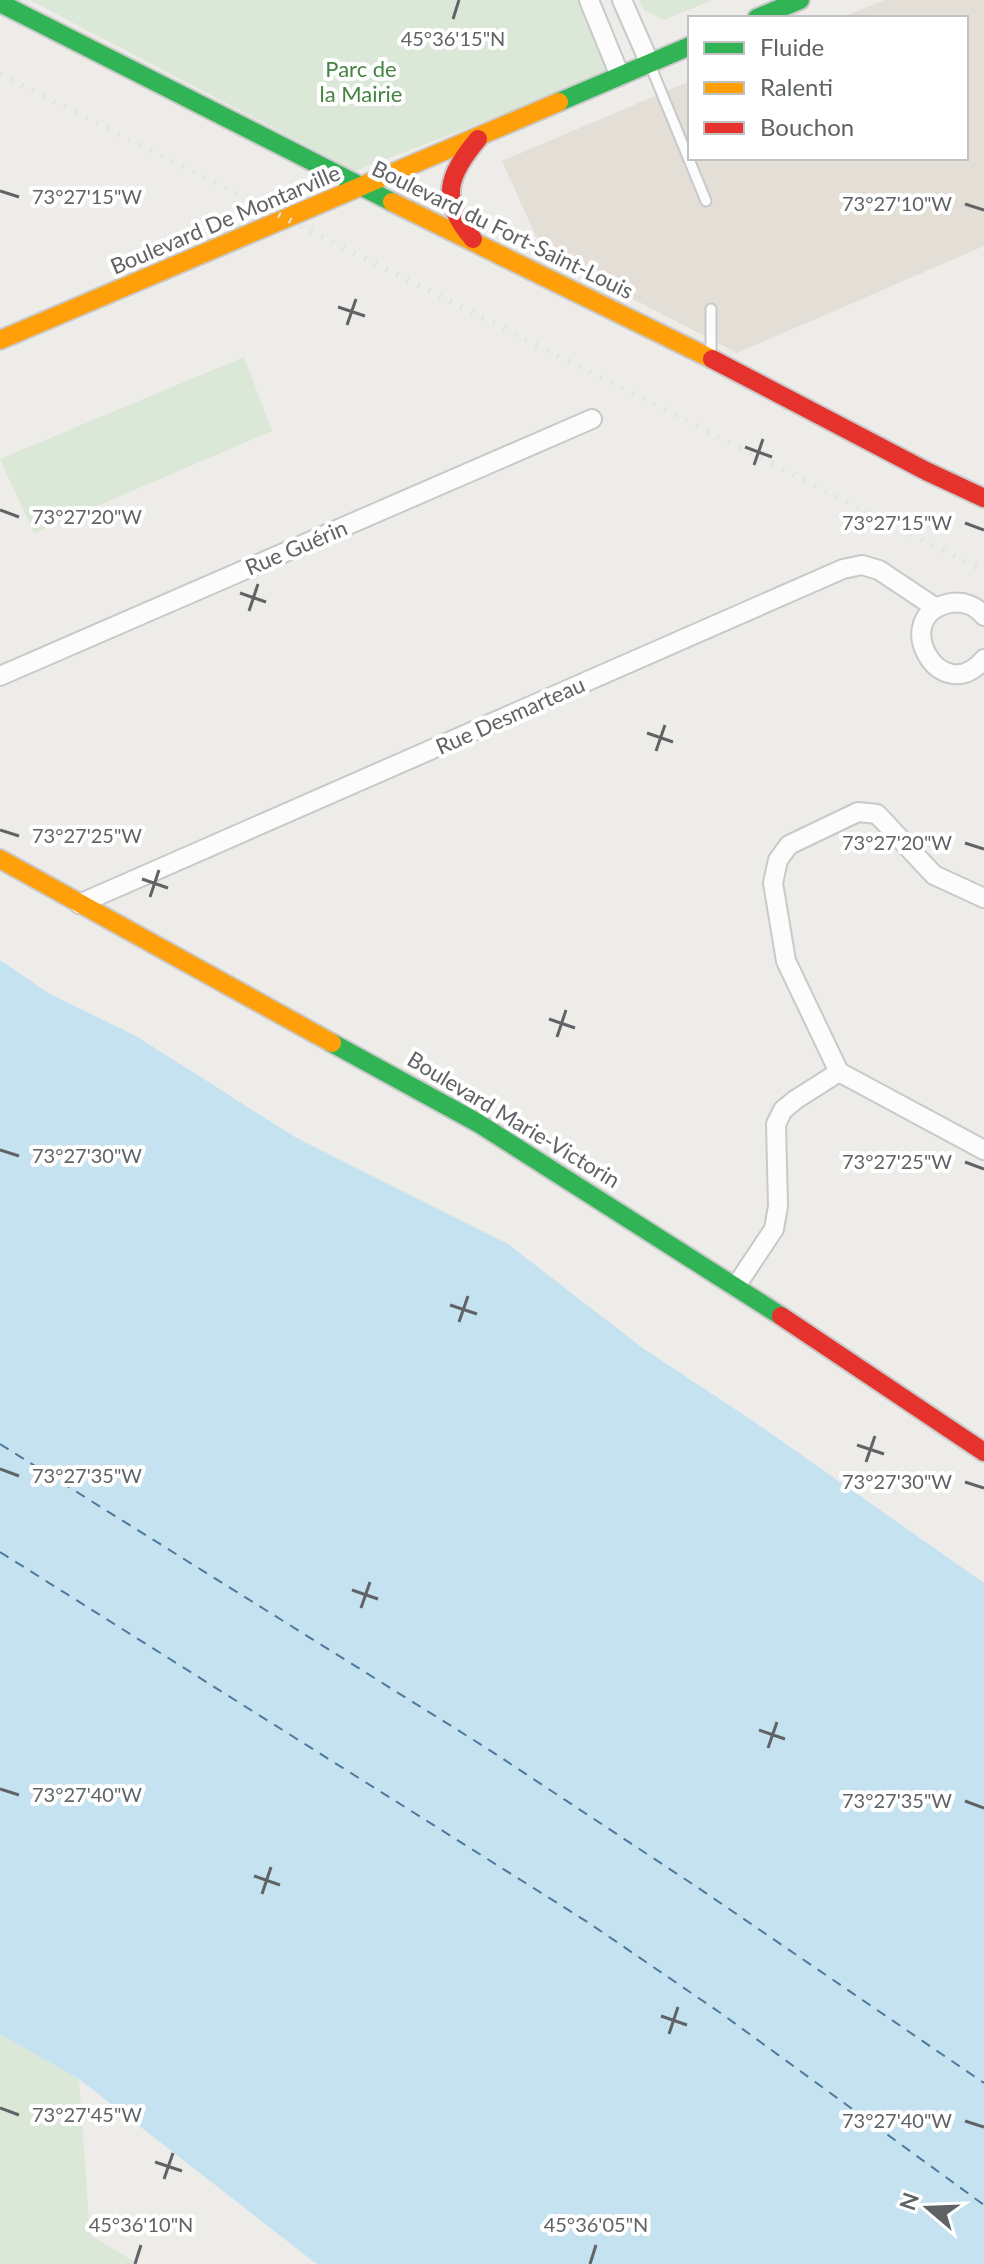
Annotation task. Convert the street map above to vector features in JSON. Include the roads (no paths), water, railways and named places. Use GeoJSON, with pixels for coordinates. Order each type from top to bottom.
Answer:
{"type":"FeatureCollection","features":[{"type":"Feature","properties":{"kind":"street"},"geometry":{"type":"LineString","coordinates":[[589,0],[620,76]]}},
{"type":"Feature","properties":{"kind":"street"},"geometry":{"type":"LineString","coordinates":[[622,0],[650,64]]}},
{"type":"Feature","properties":{"kind":"street"},"geometry":{"type":"LineString","coordinates":[[762,16],[800,0]]}},
{"type":"Feature","properties":{"kind":"street","name":"Boulevard du Fort-Saint-Louis"},"geometry":{"type":"LineString","coordinates":[[0,3],[984,498]]}},
{"type":"Feature","properties":{"kind":"street","name":"Boulevard De Montarville"},"geometry":{"type":"LineString","coordinates":[[0,340],[688,47]]}},
{"type":"Feature","properties":{"kind":"street"},"geometry":{"type":"LineString","coordinates":[[480,136],[459,162],[449,192],[456,219],[480,246]]}},
{"type":"Feature","properties":{"kind":"street","name":"Rue Guérin"},"geometry":{"type":"LineString","coordinates":[[0,676],[592,419]]}},
{"type":"Feature","properties":{"kind":"street","name":"Rue Desmarteau"},"geometry":{"type":"LineString","coordinates":[[79,904],[843,569],[862,565],[879,570],[936,608]]}},
{"type":"Feature","properties":{"kind":"street"},"geometry":{"type":"LineString","coordinates":[[984,616],[971,605],[959,602],[936,608],[928,616],[920,638],[928,659],[936,667],[958,674],[969,671],[984,659]]}},
{"type":"Feature","properties":{"kind":"street"},"geometry":{"type":"LineString","coordinates":[[984,898],[934,875],[877,814],[858,812],[789,845],[778,860],[773,883],[786,961],[839,1072],[984,1150]]}},
{"type":"Feature","properties":{"kind":"street","name":"Boulevard Marie-Victorin"},"geometry":{"type":"LineString","coordinates":[[0,859],[454,1109],[736,1286],[984,1452]]}},
{"type":"Feature","properties":{"kind":"street"},"geometry":{"type":"LineString","coordinates":[[736,1286],[774,1229],[778,1206],[776,1124],[783,1110],[795,1100],[839,1072]]}},
{"type":"Feature","properties":{"kind":"lane"},"geometry":{"type":"LineString","coordinates":[[650,64],[688,157]]}},
{"type":"Feature","properties":{"kind":"lane"},"geometry":{"type":"LineString","coordinates":[[689,160],[706,201]]}},
{"type":"Feature","properties":{"kind":"lane"},"geometry":{"type":"LineString","coordinates":[[711,309],[711,358]]}},
{"type":"Feature","properties":{"kind":"water"},"geometry":{"type":"Polygon","coordinates":[[[0,960],[50,994],[136,1036],[295,1137],[508,1244],[644,1349],[753,1421],[984,1583],[984,2264],[319,2264],[79,2079],[0,2034],[0,960]]]}},
{"type":"Feature","properties":{"kind":"railway"},"geometry":{"type":"LineString","coordinates":[[0,74],[984,571]]}},
{"type":"Feature","properties":{"kind":"park label","name":"Parc de la Mairie"},"geometry":{"type":"Point","coordinates":[361,80]}}]}
